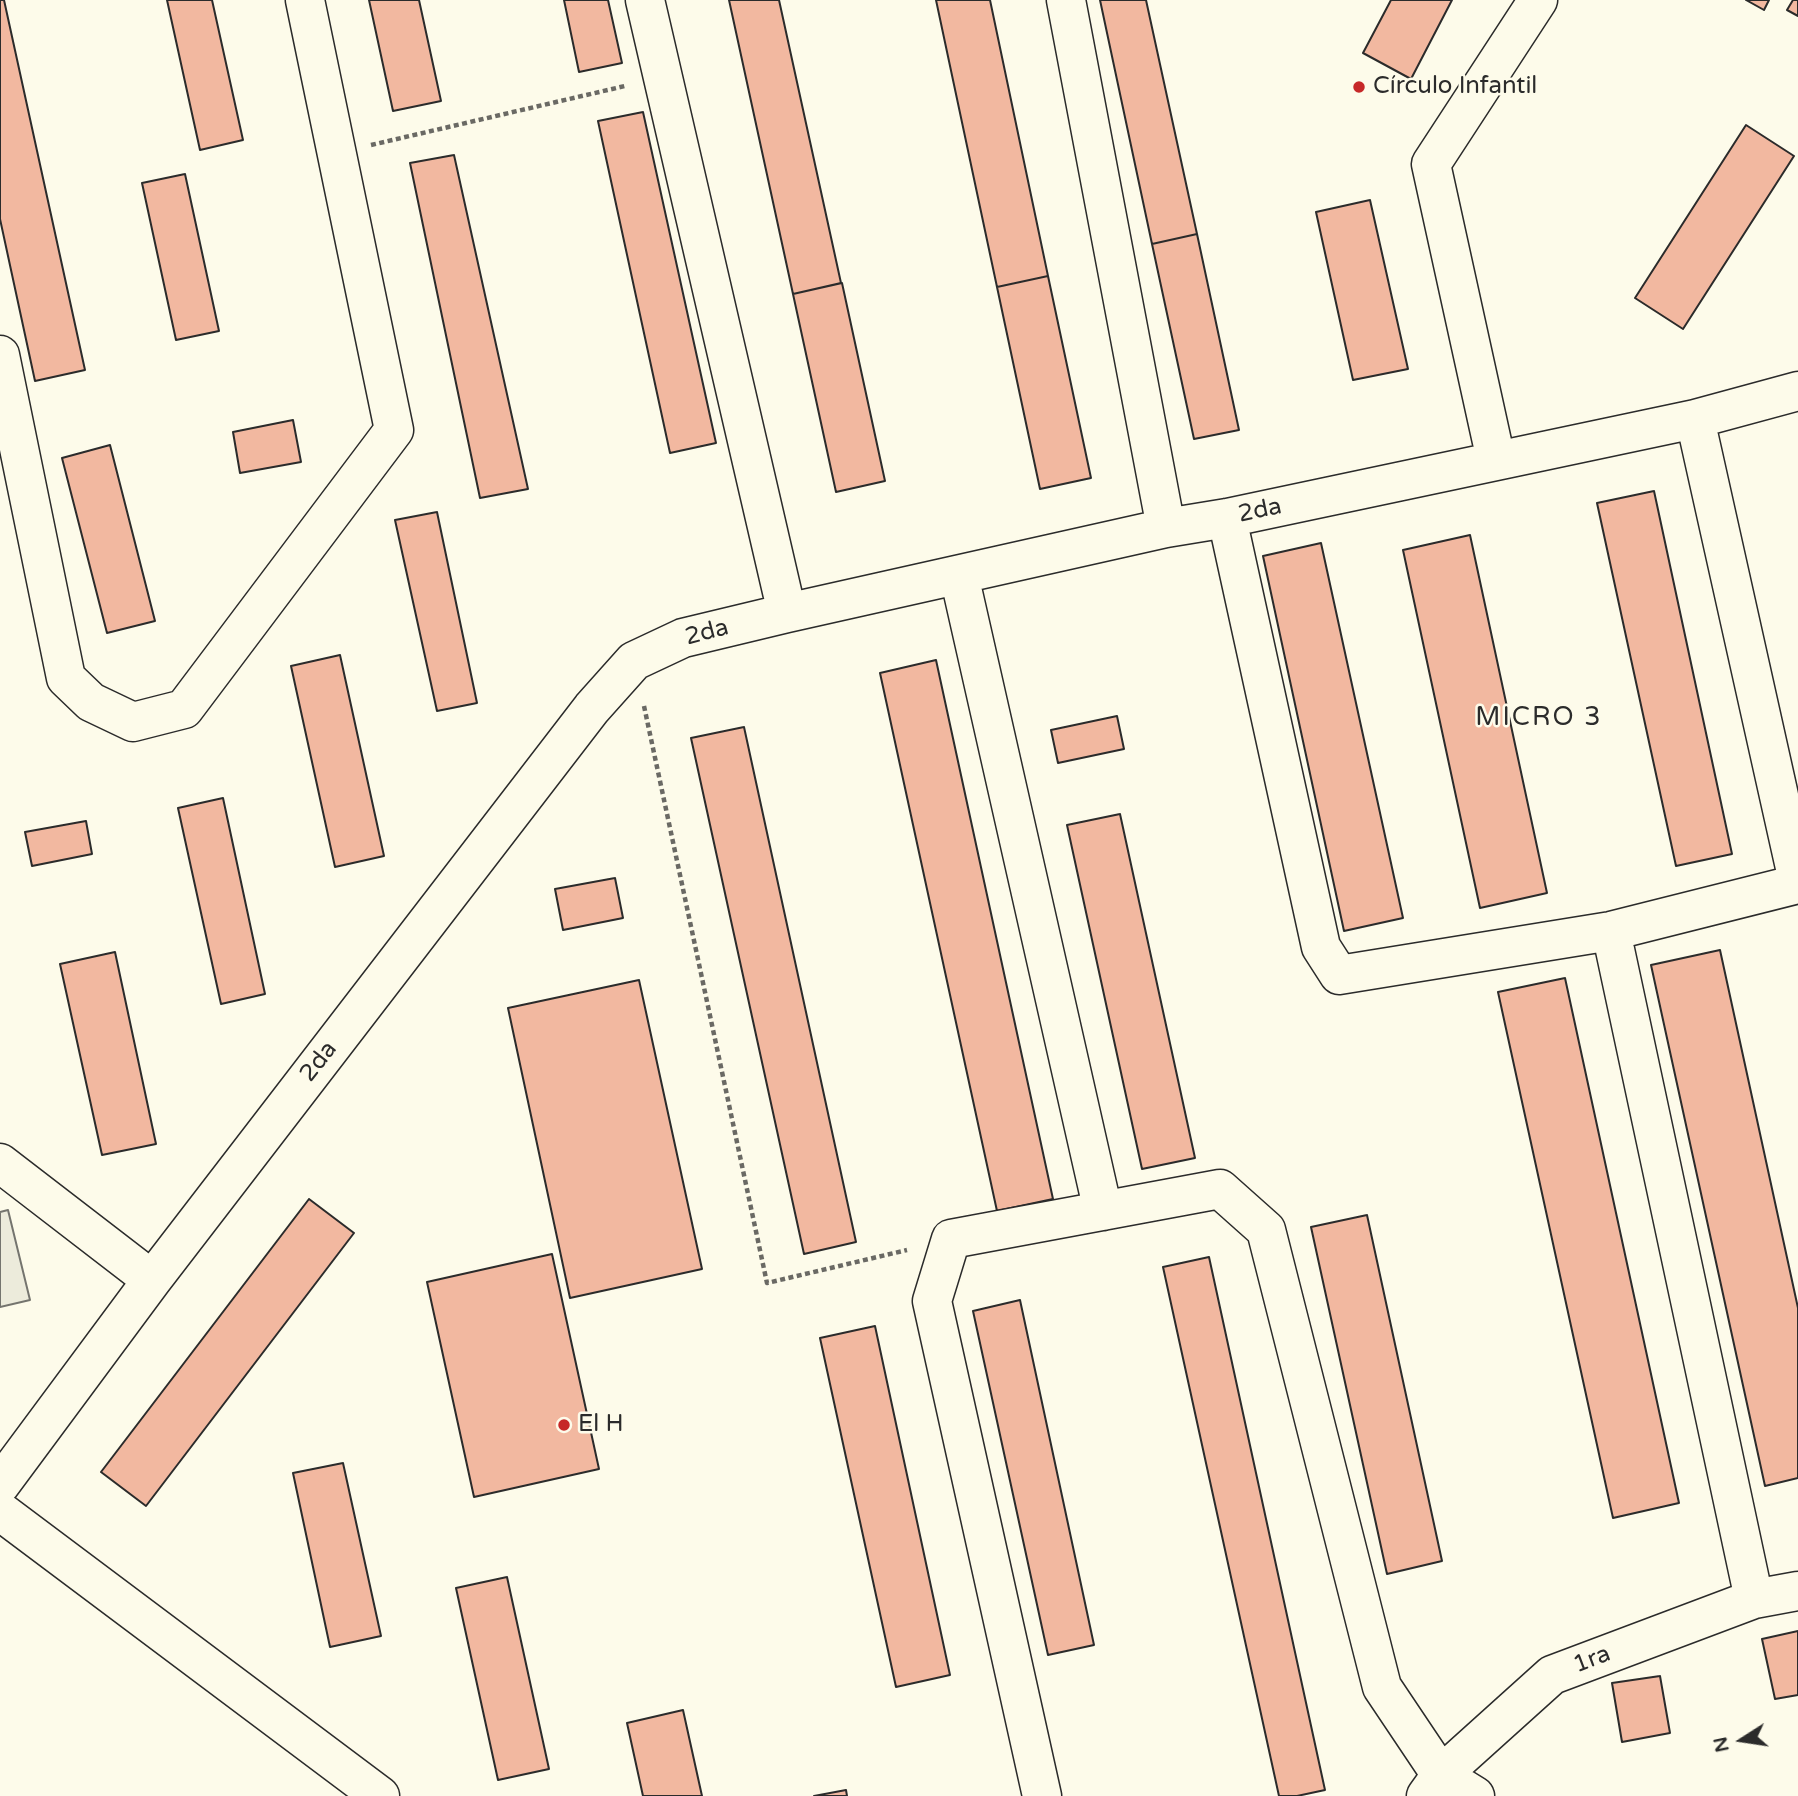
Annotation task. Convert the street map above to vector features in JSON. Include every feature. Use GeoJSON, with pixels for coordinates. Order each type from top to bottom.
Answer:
{"type":"FeatureCollection","features":[{"type":"Feature","properties":{"kind":"street"},"geometry":{"type":"LineString","coordinates":[[0,355],[66,678],[91,702],[133,722],[184,709],[394,430],[305,0]]}},
{"type":"Feature","properties":{"kind":"street"},"geometry":{"type":"LineString","coordinates":[[645,0],[787,613]]}},
{"type":"Feature","properties":{"kind":"street"},"geometry":{"type":"LineString","coordinates":[[1066,0],[1166,528]]}},
{"type":"Feature","properties":{"kind":"street"},"geometry":{"type":"LineString","coordinates":[[1496,460],[1431,164],[1538,0]]}},
{"type":"Feature","properties":{"kind":"street","name":"2da"},"geometry":{"type":"LineString","coordinates":[[0,1485],[152,1280],[592,708],[634,661],[683,638],[787,613],[1166,528],[1227,518],[1695,419],[1798,391]]}},
{"type":"Feature","properties":{"kind":"street"},"geometry":{"type":"LineString","coordinates":[[1227,518],[1321,947],[1339,975],[1611,931],[1798,882],[1695,419]]}},
{"type":"Feature","properties":{"kind":"street"},"geometry":{"type":"LineString","coordinates":[[959,575],[1102,1211]]}},
{"type":"Feature","properties":{"kind":"street"},"geometry":{"type":"LineString","coordinates":[[1611,931],[1754,1599]]}},
{"type":"Feature","properties":{"kind":"street"},"geometry":{"type":"LineString","coordinates":[[0,1163],[152,1280]]}},
{"type":"Feature","properties":{"kind":"street"},"geometry":{"type":"LineString","coordinates":[[1042,1796],[932,1301],[951,1239],[1220,1189],[1266,1230],[1382,1687],[1434,1785],[1475,1796]]}},
{"type":"Feature","properties":{"kind":"street"},"geometry":{"type":"LineString","coordinates":[[0,1511],[380,1796]]}},
{"type":"Feature","properties":{"kind":"street","name":"1ra"},"geometry":{"type":"LineString","coordinates":[[1434,1785],[1552,1675],[1754,1599],[1798,1591]]}},
{"type":"Feature","properties":{"kind":"path"},"geometry":{"type":"LineString","coordinates":[[337,153],[662,78]]}},
{"type":"Feature","properties":{"kind":"path"},"geometry":{"type":"LineString","coordinates":[[634,661],[767,1283],[951,1239]]}},
{"type":"Feature","properties":{"kind":"shaded area"},"geometry":{"type":"Polygon","coordinates":[[[8,1210],[30,1300],[0,1307],[0,1212],[8,1210]]]}},
{"type":"Feature","properties":{"kind":"building"},"geometry":{"type":"Polygon","coordinates":[[[0,0],[4,0],[85,370],[35,381],[0,219],[0,0]]]}},
{"type":"Feature","properties":{"kind":"building"},"geometry":{"type":"Polygon","coordinates":[[[167,0],[212,0],[243,140],[200,150],[167,0]]]}},
{"type":"Feature","properties":{"kind":"building"},"geometry":{"type":"Polygon","coordinates":[[[369,0],[419,0],[441,101],[393,111],[369,0]]]}},
{"type":"Feature","properties":{"kind":"building"},"geometry":{"type":"Polygon","coordinates":[[[564,0],[608,0],[622,63],[579,72],[564,0]]]}},
{"type":"Feature","properties":{"kind":"building"},"geometry":{"type":"Polygon","coordinates":[[[729,0],[779,0],[841,283],[793,294],[729,0]]]}},
{"type":"Feature","properties":{"kind":"building"},"geometry":{"type":"Polygon","coordinates":[[[936,0],[990,0],[1048,276],[997,287],[936,0]]]}},
{"type":"Feature","properties":{"kind":"building"},"geometry":{"type":"Polygon","coordinates":[[[1100,0],[1146,0],[1197,234],[1152,244],[1100,0]]]}},
{"type":"Feature","properties":{"kind":"building"},"geometry":{"type":"Polygon","coordinates":[[[1391,0],[1452,0],[1411,79],[1363,53],[1391,0]]]}},
{"type":"Feature","properties":{"kind":"building"},"geometry":{"type":"Polygon","coordinates":[[[1746,0],[1769,0],[1764,10],[1746,0]]]}},
{"type":"Feature","properties":{"kind":"building"},"geometry":{"type":"Polygon","coordinates":[[[1793,0],[1798,0],[1798,16],[1787,10],[1793,0]]]}},
{"type":"Feature","properties":{"kind":"building"},"geometry":{"type":"Polygon","coordinates":[[[643,112],[716,443],[670,453],[598,121],[643,112]]]}},
{"type":"Feature","properties":{"kind":"building"},"geometry":{"type":"Polygon","coordinates":[[[1746,125],[1794,156],[1683,329],[1635,298],[1746,125]]]}},
{"type":"Feature","properties":{"kind":"building"},"geometry":{"type":"Polygon","coordinates":[[[454,155],[528,489],[480,498],[410,163],[454,155]]]}},
{"type":"Feature","properties":{"kind":"building"},"geometry":{"type":"Polygon","coordinates":[[[185,174],[219,331],[176,340],[142,183],[185,174]]]}},
{"type":"Feature","properties":{"kind":"building"},"geometry":{"type":"Polygon","coordinates":[[[1370,200],[1408,369],[1353,380],[1316,212],[1370,200]]]}},
{"type":"Feature","properties":{"kind":"building"},"geometry":{"type":"Polygon","coordinates":[[[1197,234],[1239,430],[1194,439],[1152,244],[1197,234]]]}},
{"type":"Feature","properties":{"kind":"building"},"geometry":{"type":"Polygon","coordinates":[[[1048,276],[1091,478],[1040,489],[997,287],[1048,276]]]}},
{"type":"Feature","properties":{"kind":"building"},"geometry":{"type":"Polygon","coordinates":[[[842,283],[885,481],[836,492],[793,294],[842,283]]]}},
{"type":"Feature","properties":{"kind":"building"},"geometry":{"type":"Polygon","coordinates":[[[293,420],[301,462],[240,473],[233,432],[293,420]]]}},
{"type":"Feature","properties":{"kind":"building"},"geometry":{"type":"Polygon","coordinates":[[[110,445],[155,621],[107,633],[62,458],[110,445]]]}},
{"type":"Feature","properties":{"kind":"building"},"geometry":{"type":"Polygon","coordinates":[[[1654,491],[1732,854],[1676,866],[1597,503],[1654,491]]]}},
{"type":"Feature","properties":{"kind":"building"},"geometry":{"type":"Polygon","coordinates":[[[437,512],[477,703],[437,711],[395,520],[437,512]]]}},
{"type":"Feature","properties":{"kind":"building"},"geometry":{"type":"Polygon","coordinates":[[[1470,535],[1547,893],[1480,908],[1403,550],[1470,535]]]}},
{"type":"Feature","properties":{"kind":"building"},"geometry":{"type":"Polygon","coordinates":[[[1321,543],[1403,918],[1344,931],[1263,556],[1321,543]]]}},
{"type":"Feature","properties":{"kind":"building"},"geometry":{"type":"Polygon","coordinates":[[[340,655],[384,856],[335,867],[291,666],[340,655]]]}},
{"type":"Feature","properties":{"kind":"building"},"geometry":{"type":"Polygon","coordinates":[[[936,660],[1053,1199],[997,1211],[880,673],[936,660]]]}},
{"type":"Feature","properties":{"kind":"building"},"geometry":{"type":"Polygon","coordinates":[[[1117,716],[1124,749],[1058,763],[1051,730],[1117,716]]]}},
{"type":"Feature","properties":{"kind":"building"},"geometry":{"type":"Polygon","coordinates":[[[744,727],[856,1242],[804,1254],[691,738],[744,727]]]}},
{"type":"Feature","properties":{"kind":"building"},"geometry":{"type":"Polygon","coordinates":[[[223,798],[265,994],[221,1004],[178,808],[223,798]]]}},
{"type":"Feature","properties":{"kind":"building"},"geometry":{"type":"Polygon","coordinates":[[[1120,814],[1195,1158],[1142,1169],[1067,825],[1120,814]]]}},
{"type":"Feature","properties":{"kind":"building"},"geometry":{"type":"Polygon","coordinates":[[[86,821],[92,854],[32,866],[25,832],[86,821]]]}},
{"type":"Feature","properties":{"kind":"building"},"geometry":{"type":"Polygon","coordinates":[[[615,878],[623,918],[563,930],[555,889],[615,878]]]}},
{"type":"Feature","properties":{"kind":"building"},"geometry":{"type":"Polygon","coordinates":[[[1720,950],[1798,1308],[1798,1478],[1765,1486],[1651,965],[1720,950]]]}},
{"type":"Feature","properties":{"kind":"building"},"geometry":{"type":"Polygon","coordinates":[[[115,952],[156,1144],[102,1155],[60,964],[115,952]]]}},
{"type":"Feature","properties":{"kind":"building"},"geometry":{"type":"Polygon","coordinates":[[[1565,978],[1679,1503],[1613,1518],[1498,992],[1565,978]]]}},
{"type":"Feature","properties":{"kind":"building"},"geometry":{"type":"Polygon","coordinates":[[[639,980],[702,1269],[570,1298],[508,1008],[639,980]]]}},
{"type":"Feature","properties":{"kind":"building"},"geometry":{"type":"Polygon","coordinates":[[[309,1199],[354,1233],[146,1506],[101,1472],[309,1199]]]}},
{"type":"Feature","properties":{"kind":"building"},"geometry":{"type":"Polygon","coordinates":[[[1367,1215],[1442,1561],[1387,1574],[1311,1227],[1367,1215]]]}},
{"type":"Feature","properties":{"kind":"building"},"geometry":{"type":"Polygon","coordinates":[[[552,1254],[599,1469],[474,1497],[427,1282],[552,1254]]]}},
{"type":"Feature","properties":{"kind":"building"},"geometry":{"type":"Polygon","coordinates":[[[1209,1257],[1325,1790],[1297,1796],[1279,1796],[1163,1267],[1209,1257]]]}},
{"type":"Feature","properties":{"kind":"building"},"geometry":{"type":"Polygon","coordinates":[[[1020,1300],[1094,1645],[1048,1655],[973,1311],[1020,1300]]]}},
{"type":"Feature","properties":{"kind":"building"},"geometry":{"type":"Polygon","coordinates":[[[875,1326],[950,1675],[896,1687],[820,1338],[875,1326]]]}},
{"type":"Feature","properties":{"kind":"building"},"geometry":{"type":"Polygon","coordinates":[[[343,1463],[381,1636],[330,1647],[293,1473],[343,1463]]]}},
{"type":"Feature","properties":{"kind":"building"},"geometry":{"type":"Polygon","coordinates":[[[507,1577],[549,1769],[498,1780],[456,1588],[507,1577]]]}},
{"type":"Feature","properties":{"kind":"building"},"geometry":{"type":"Polygon","coordinates":[[[1798,1631],[1798,1695],[1775,1699],[1762,1639],[1798,1631]]]}},
{"type":"Feature","properties":{"kind":"building"},"geometry":{"type":"Polygon","coordinates":[[[1660,1676],[1670,1733],[1622,1742],[1612,1683],[1660,1676]]]}},
{"type":"Feature","properties":{"kind":"building"},"geometry":{"type":"Polygon","coordinates":[[[683,1710],[702,1796],[643,1796],[627,1723],[683,1710]]]}},
{"type":"Feature","properties":{"kind":"building"},"geometry":{"type":"Polygon","coordinates":[[[846,1790],[847,1796],[814,1796],[846,1790]]]}},
{"type":"Feature","properties":{"kind":"place","name":"Círculo Infantil"},"geometry":{"type":"Point","coordinates":[1359,87]}},
{"type":"Feature","properties":{"kind":"place","name":"El H"},"geometry":{"type":"Point","coordinates":[564,1425]}},
{"type":"Feature","properties":{"kind":"district","name":"MICRO 3"},"geometry":{"type":"Point","coordinates":[1539,718]}}]}
